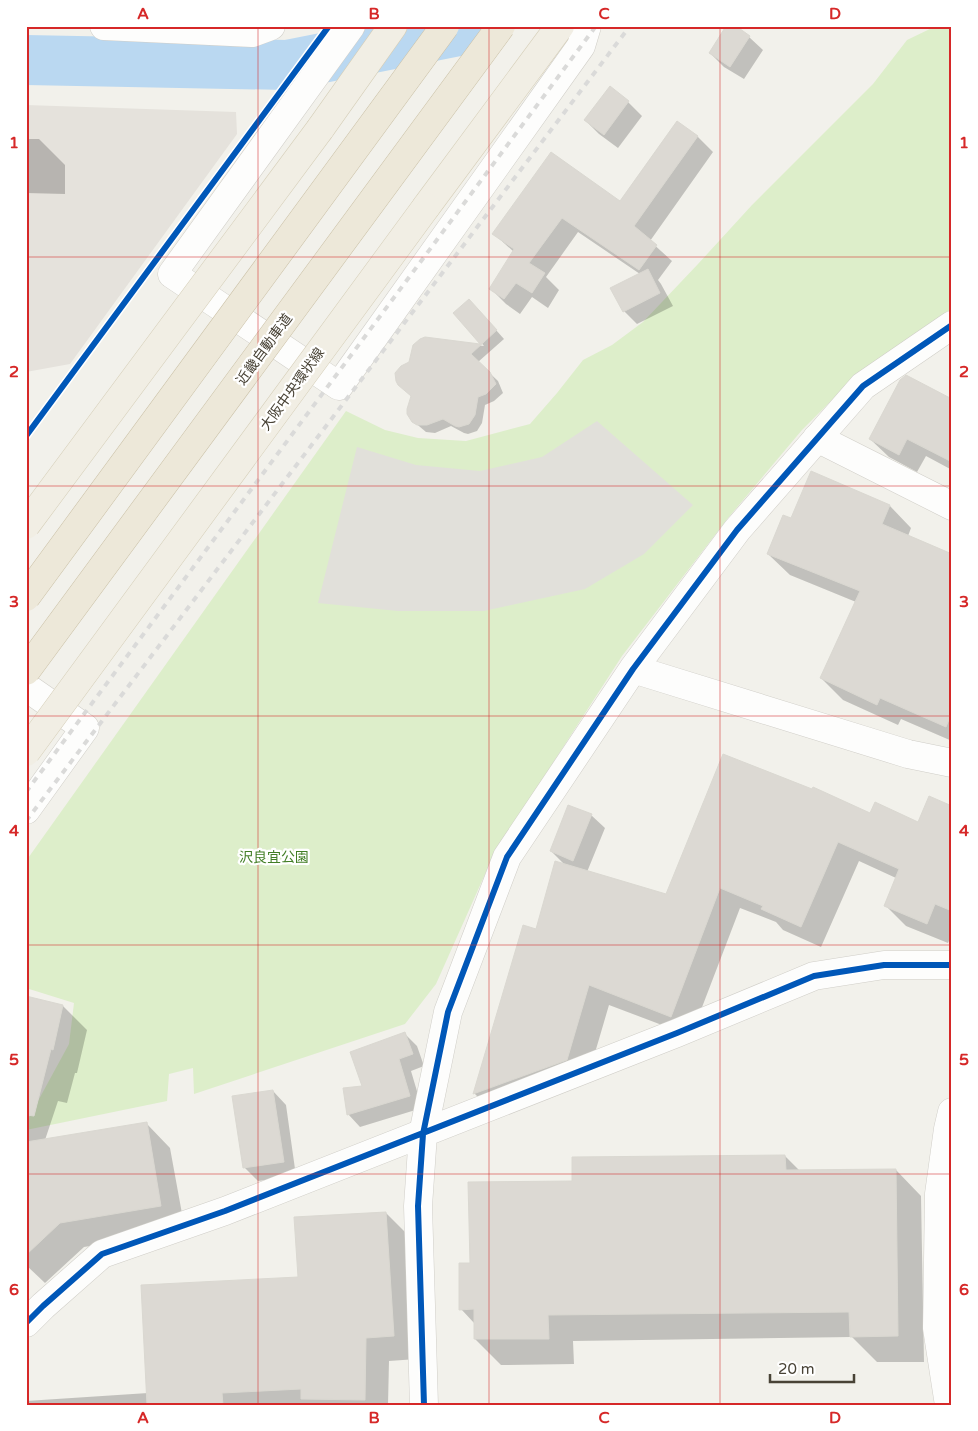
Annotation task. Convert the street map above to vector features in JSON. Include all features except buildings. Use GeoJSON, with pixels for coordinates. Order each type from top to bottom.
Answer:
{"type":"FeatureCollection","features":[{"type":"Feature","properties":{"kind":"highway"},"geometry":{"type":"LineString","coordinates":[[26,597],[445,26]]}},
{"type":"Feature","properties":{"kind":"highway","name":"近畿自動車道"},"geometry":{"type":"LineString","coordinates":[[26,671],[501,26]]}},
{"type":"Feature","properties":{"kind":"main road"},"geometry":{"type":"LineString","coordinates":[[26,525],[320,129],[393,26]]}},
{"type":"Feature","properties":{"kind":"main road","name":"大阪中央環状線"},"geometry":{"type":"LineString","coordinates":[[26,752],[560,26]]}},
{"type":"Feature","properties":{"kind":"street"},"geometry":{"type":"LineString","coordinates":[[104,26],[252,34],[271,26]]}},
{"type":"Feature","properties":{"kind":"street"},"geometry":{"type":"LineString","coordinates":[[352,26],[172,274],[339,386],[582,46],[587,26]]}},
{"type":"Feature","properties":{"kind":"street"},"geometry":{"type":"LineString","coordinates":[[424,1405],[418,1206],[423,1134],[448,1012],[507,857],[633,669],[737,530],[863,386],[952,325]]}},
{"type":"Feature","properties":{"kind":"street"},"geometry":{"type":"LineString","coordinates":[[817,438],[952,506]]}},
{"type":"Feature","properties":{"kind":"street"},"geometry":{"type":"LineString","coordinates":[[633,669],[908,754],[952,763]]}},
{"type":"Feature","properties":{"kind":"street"},"geometry":{"type":"LineString","coordinates":[[26,686],[85,728],[26,810]]}},
{"type":"Feature","properties":{"kind":"street"},"geometry":{"type":"LineString","coordinates":[[26,1324],[43,1306],[102,1254],[225,1211],[423,1134],[677,1033],[814,976],[884,965],[952,965]]}},
{"type":"Feature","properties":{"kind":"street"},"geometry":{"type":"LineString","coordinates":[[949,1405],[937,1328],[939,1194],[950,1124]]}},
{"type":"Feature","properties":{"kind":"shaded area"},"geometry":{"type":"Polygon","coordinates":[[[26,105],[236,112],[237,134],[70,364],[26,372],[26,105]]]}},
{"type":"Feature","properties":{"kind":"shaded area"},"geometry":{"type":"Polygon","coordinates":[[[597,421],[693,505],[644,554],[585,589],[484,611],[398,611],[318,603],[357,447],[416,465],[480,471],[542,457],[597,421]]]}},
{"type":"Feature","properties":{"kind":"green space","name":"沢良宜公園"},"geometry":{"type":"Polygon","coordinates":[[[936,26],[952,26],[952,311],[853,379],[802,430],[728,518],[622,656],[494,854],[436,984],[405,1024],[194,1094],[193,1068],[169,1074],[167,1101],[26,1130],[26,1123],[69,1044],[74,1003],[26,988],[26,861],[346,411],[385,430],[418,438],[466,441],[530,424],[583,360],[612,345],[643,322],[752,205],[873,84],[907,40],[936,26]]]}},
{"type":"Feature","properties":{"kind":"waterway"},"geometry":{"type":"LineString","coordinates":[[26,60],[287,65],[484,26]]}},
{"type":"Feature","properties":{"kind":"railway"},"geometry":{"type":"LineString","coordinates":[[26,792],[596,26]]}},
{"type":"Feature","properties":{"kind":"railway"},"geometry":{"type":"LineString","coordinates":[[26,821],[630,26]]}},
{"type":"Feature","properties":{"kind":"cycle path"},"geometry":{"type":"LineString","coordinates":[[26,436],[329,26]]}},
{"type":"Feature","properties":{"kind":"cycle path"},"geometry":{"type":"LineString","coordinates":[[424,1405],[418,1206],[423,1134],[448,1012],[507,857],[633,669],[737,530],[863,386],[952,325]]}},
{"type":"Feature","properties":{"kind":"cycle path"},"geometry":{"type":"LineString","coordinates":[[26,1323],[102,1254],[225,1211],[677,1033],[814,976],[884,965],[952,965]]}}]}
